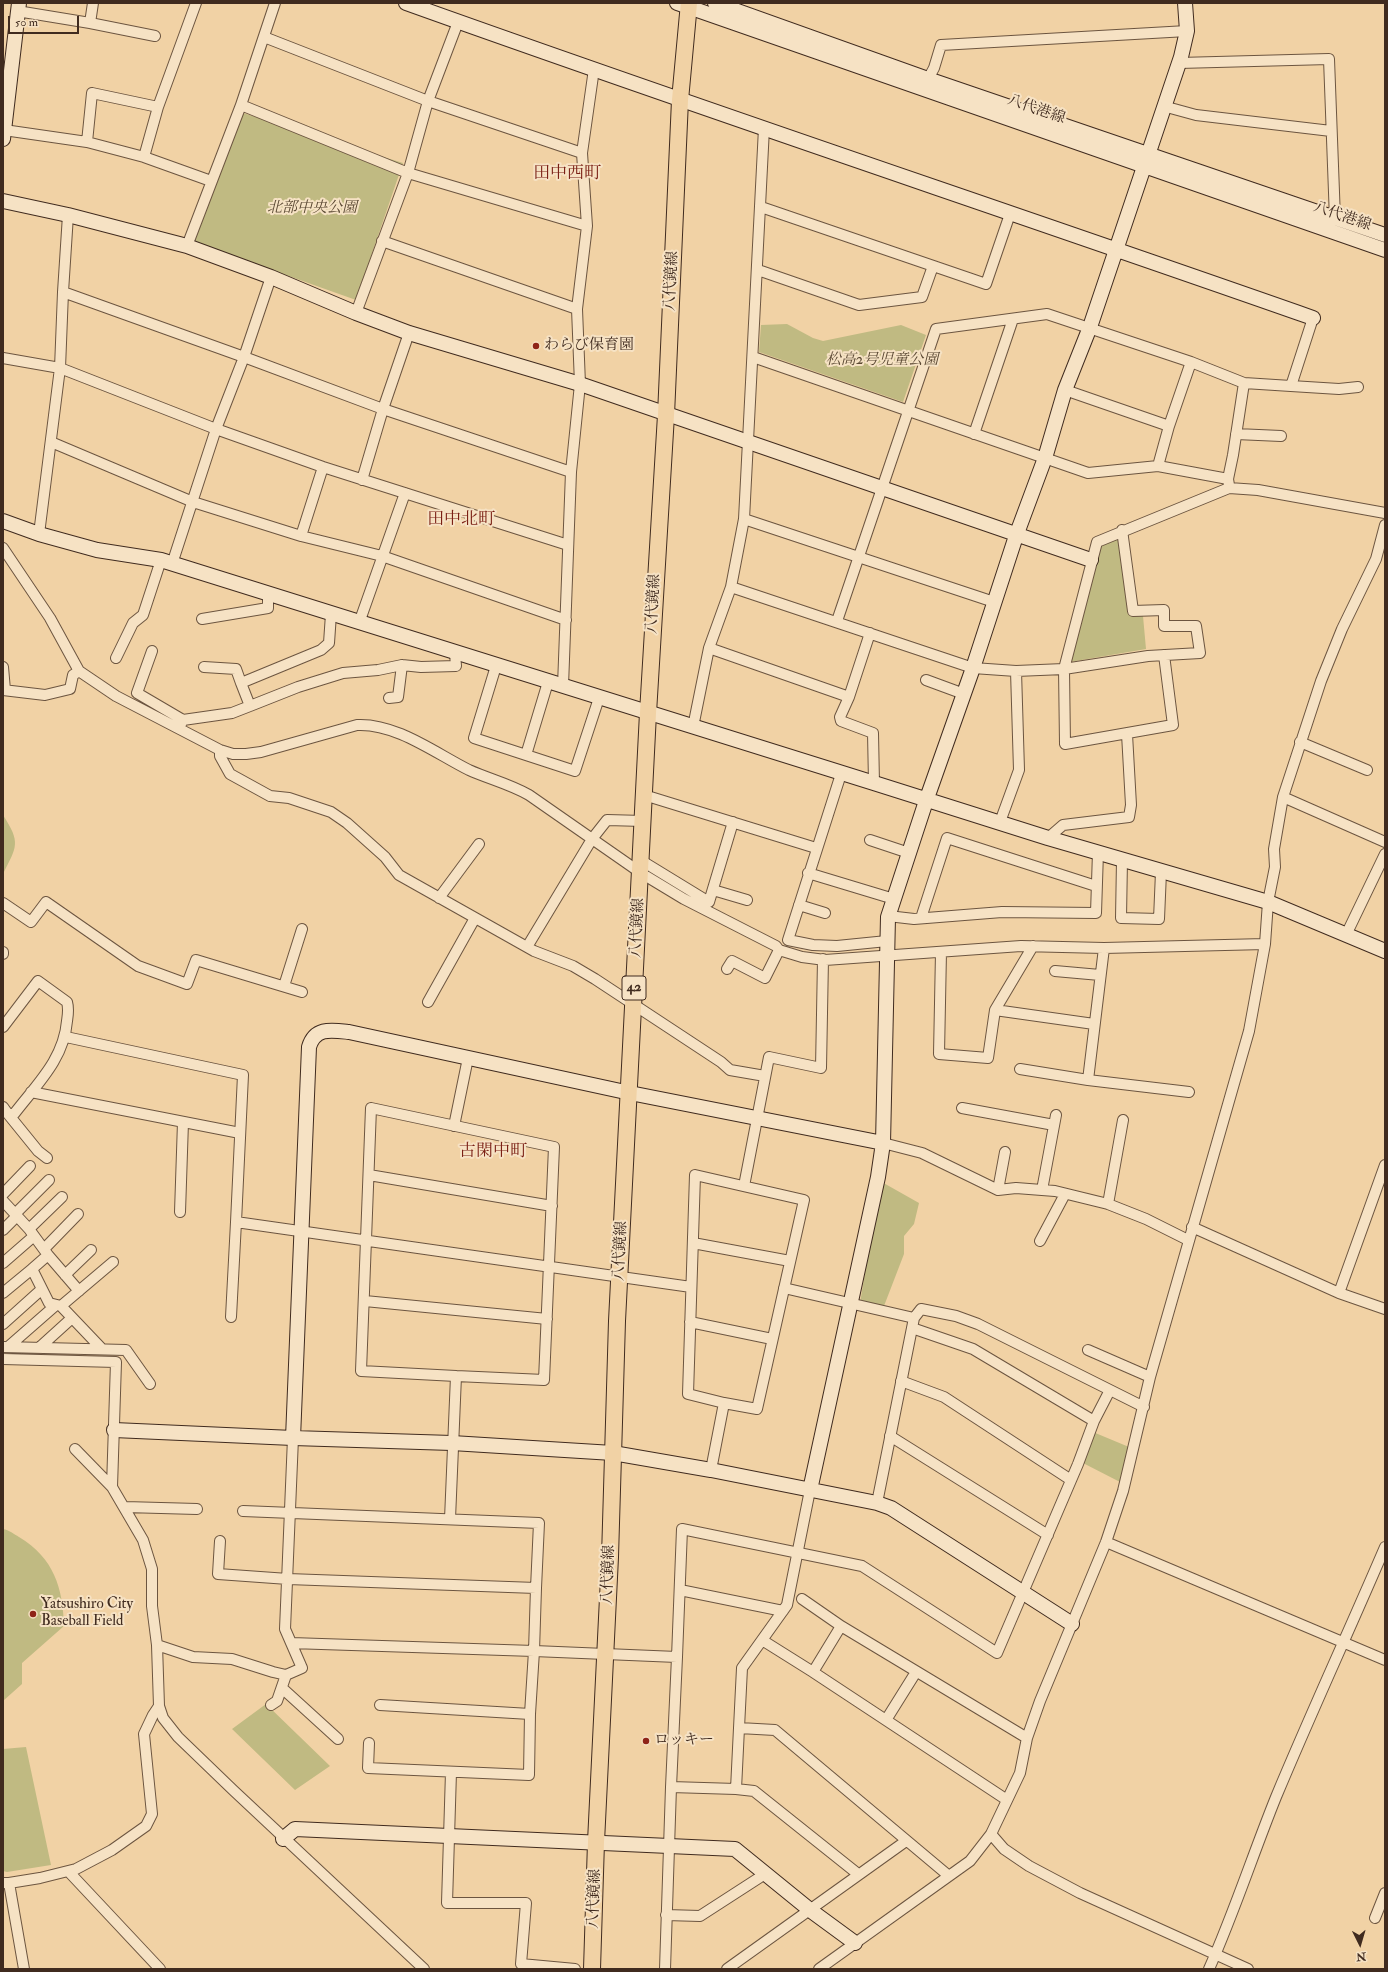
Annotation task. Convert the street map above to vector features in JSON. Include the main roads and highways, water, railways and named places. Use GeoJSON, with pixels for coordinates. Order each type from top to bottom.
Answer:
{"type":"FeatureCollection","features":[{"type":"Feature","properties":{"kind":"main road","name":"八代鏡線"},"geometry":{"type":"LineString","coordinates":[[592,1969],[596,1842],[606,1654],[620,1275],[648,713],[666,415],[685,4]]}},
{"type":"Feature","properties":{"kind":"place","name":"わらび保育園"},"geometry":{"type":"Point","coordinates":[536,346]}},
{"type":"Feature","properties":{"kind":"place","name":"Yatsushiro City Baseball Field"},"geometry":{"type":"Point","coordinates":[33,1614]}},
{"type":"Feature","properties":{"kind":"place","name":"ロッキー"},"geometry":{"type":"Point","coordinates":[646,1741]}},
{"type":"Feature","properties":{"kind":"district","name":"田中西町"},"geometry":{"type":"Point","coordinates":[567,174]}},
{"type":"Feature","properties":{"kind":"district","name":"田中北町"},"geometry":{"type":"Point","coordinates":[461,520]}},
{"type":"Feature","properties":{"kind":"district","name":"古閑中町"},"geometry":{"type":"Point","coordinates":[493,1152]}},
{"type":"Feature","properties":{"kind":"park label","name":"北部中央公園"},"geometry":{"type":"Point","coordinates":[312,209]}},
{"type":"Feature","properties":{"kind":"park label","name":"松高2号児童公園"},"geometry":{"type":"Point","coordinates":[882,361]}}]}
